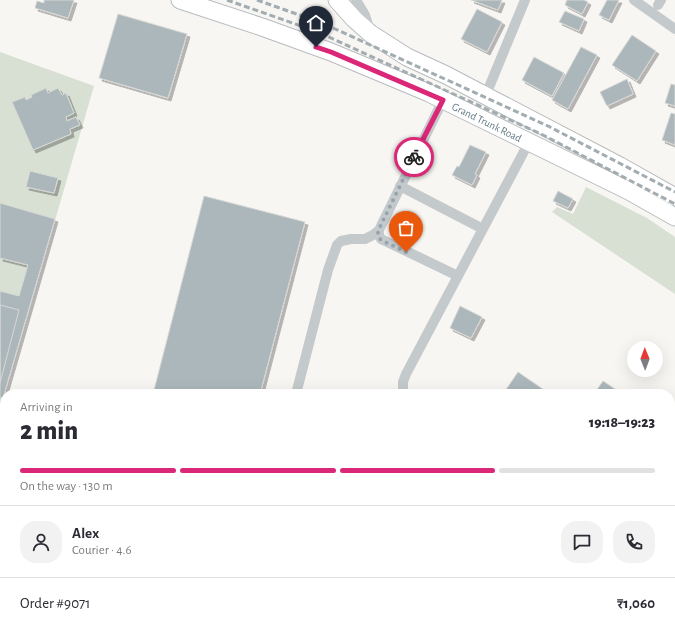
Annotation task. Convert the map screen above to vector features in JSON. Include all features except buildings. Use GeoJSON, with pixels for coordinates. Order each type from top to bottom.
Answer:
{"type":"FeatureCollection","features":[{"type":"Feature","properties":{"kind":"highway","name":"Grand Trunk Road"},"geometry":{"type":"LineString","coordinates":[[180,0],[248,22],[331,52],[443,100],[674,213]]}},
{"type":"Feature","properties":{"kind":"highway","name":"Grand Trunk Road"},"geometry":{"type":"LineString","coordinates":[[337,0],[354,19],[371,34],[407,57],[486,96],[620,166],[675,197]]}},
{"type":"Feature","properties":{"kind":"street"},"geometry":{"type":"LineString","coordinates":[[356,0],[365,15],[371,34]]}},
{"type":"Feature","properties":{"kind":"street"},"geometry":{"type":"LineString","coordinates":[[486,96],[525,0]]}},
{"type":"Feature","properties":{"kind":"street"},"geometry":{"type":"LineString","coordinates":[[634,0],[675,28]]}},
{"type":"Feature","properties":{"kind":"street"},"geometry":{"type":"LineString","coordinates":[[297,389],[328,270],[337,245],[341,240],[364,239],[378,231],[443,100]]}},
{"type":"Feature","properties":{"kind":"street"},"geometry":{"type":"LineString","coordinates":[[403,389],[403,382],[406,374],[529,142]]}},
{"type":"Feature","properties":{"kind":"street"},"geometry":{"type":"LineString","coordinates":[[400,186],[483,229]]}},
{"type":"Feature","properties":{"kind":"street"},"geometry":{"type":"LineString","coordinates":[[378,231],[378,236],[381,240],[458,276]]}},
{"type":"Feature","properties":{"kind":"shaded area"},"geometry":{"type":"Polygon","coordinates":[[[0,52],[94,86],[6,389],[0,389],[0,52]]]}},
{"type":"Feature","properties":{"kind":"shaded area"},"geometry":{"type":"Polygon","coordinates":[[[586,187],[647,218],[675,237],[675,294],[552,212],[557,207],[573,214],[586,187]]]}},
{"type":"Feature","properties":{"kind":"railway"},"geometry":{"type":"LineString","coordinates":[[227,0],[318,32],[543,135],[675,204]]}},
{"type":"Feature","properties":{"kind":"railway"},"geometry":{"type":"LineString","coordinates":[[257,0],[322,23],[548,126],[675,192]]}},
{"type":"Feature","properties":{"kind":"way so far"},"geometry":{"type":"LineString","coordinates":[[406,252],[381,240],[378,236],[378,231],[414,157]]}},
{"type":"Feature","properties":{"kind":"route"},"geometry":{"type":"LineString","coordinates":[[316,47],[443,100],[414,157]]}}]}
